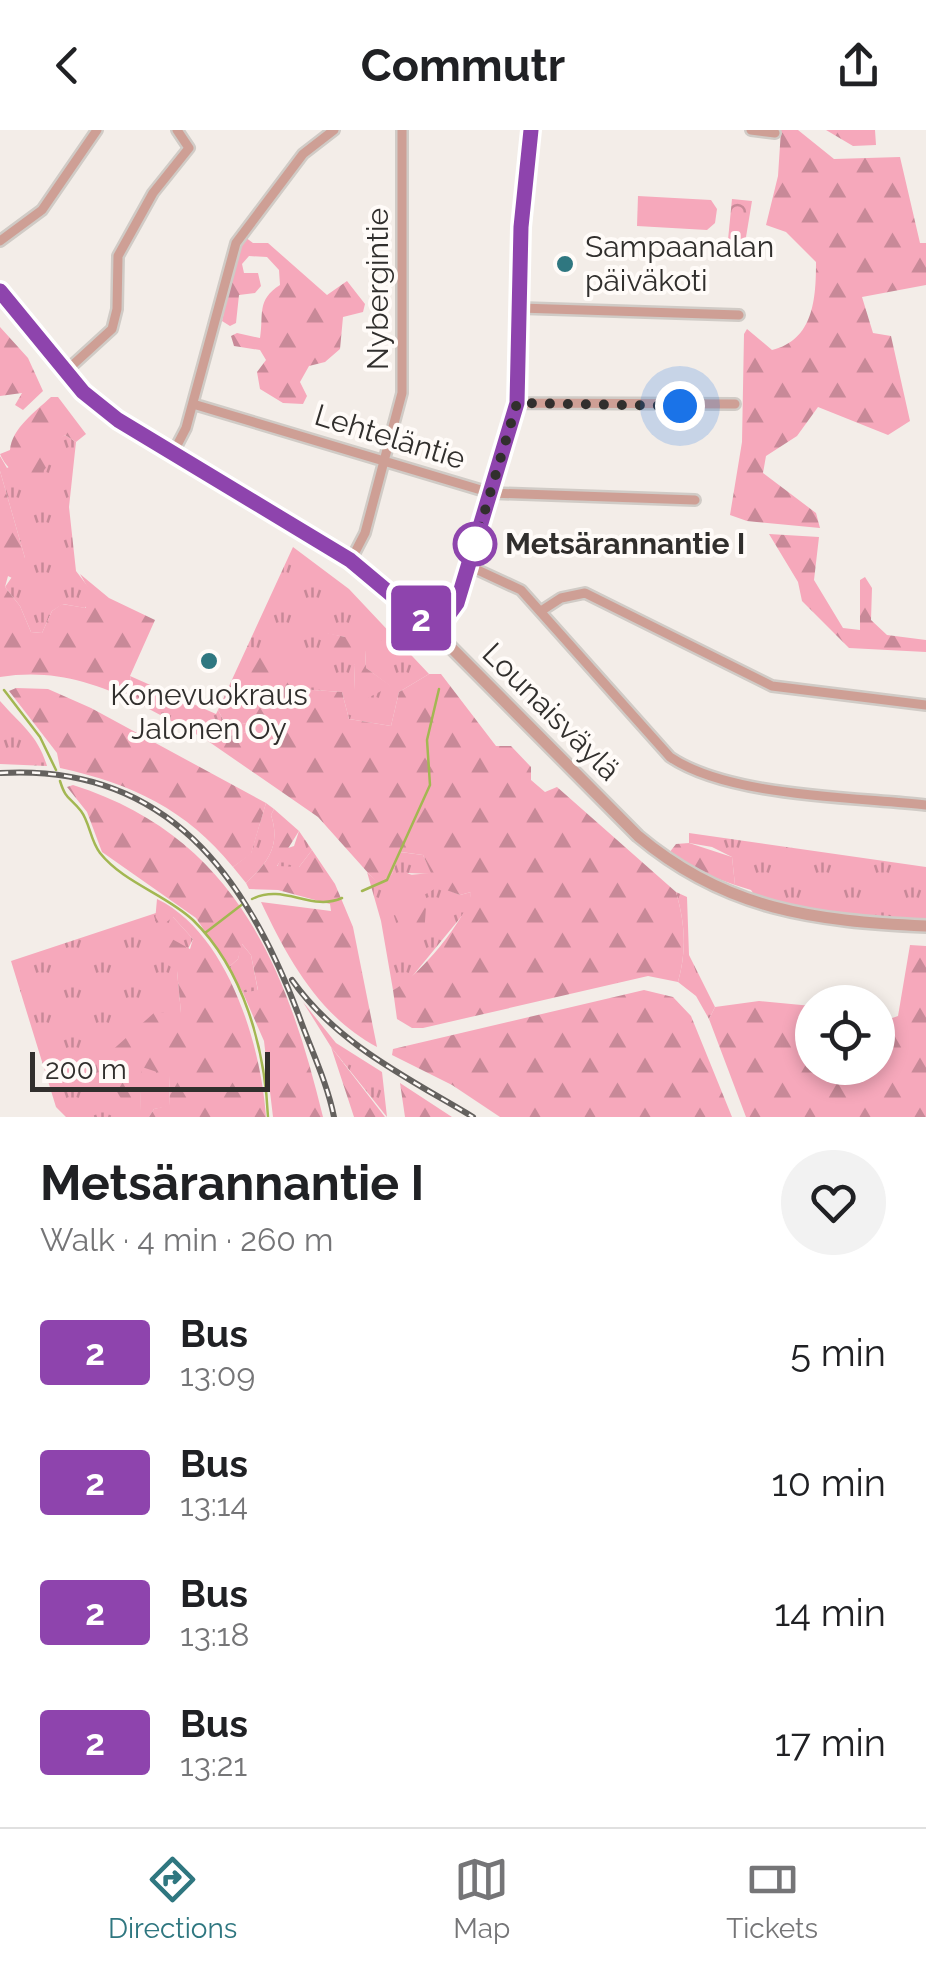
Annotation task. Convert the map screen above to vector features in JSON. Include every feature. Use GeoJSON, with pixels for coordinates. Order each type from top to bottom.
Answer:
{"type":"FeatureCollection","features":[{"type":"Feature","properties":{"kind":"street"},"geometry":{"type":"LineString","coordinates":[[0,240],[42,210],[96,130]]}},
{"type":"Feature","properties":{"kind":"street"},"geometry":{"type":"LineString","coordinates":[[65,372],[112,329],[118,256],[153,192],[189,148],[178,130]]}},
{"type":"Feature","properties":{"kind":"street"},"geometry":{"type":"LineString","coordinates":[[172,455],[193,404],[236,242],[302,154],[334,130]]}},
{"type":"Feature","properties":{"kind":"street","name":"Nybergintie"},"geometry":{"type":"LineString","coordinates":[[350,560],[366,532],[404,370],[402,130]]}},
{"type":"Feature","properties":{"kind":"street"},"geometry":{"type":"LineString","coordinates":[[436,632],[457,603],[517,403],[521,227],[531,130]]}},
{"type":"Feature","properties":{"kind":"street"},"geometry":{"type":"LineString","coordinates":[[751,130],[774,134]]}},
{"type":"Feature","properties":{"kind":"street","name":"Lounaisväylä"},"geometry":{"type":"LineString","coordinates":[[0,290],[65,372],[118,420],[350,560],[436,632],[638,836],[702,880],[781,912],[926,926]]}},
{"type":"Feature","properties":{"kind":"street"},"geometry":{"type":"LineString","coordinates":[[520,308],[740,315]]}},
{"type":"Feature","properties":{"kind":"street"},"geometry":{"type":"LineString","coordinates":[[517,403],[734,404]]}},
{"type":"Feature","properties":{"kind":"street","name":"Lehteläntie"},"geometry":{"type":"LineString","coordinates":[[193,404],[491,494],[696,500]]}},
{"type":"Feature","properties":{"kind":"street"},"geometry":{"type":"LineString","coordinates":[[469,566],[521,590],[634,719],[670,757],[692,772],[746,785],[926,805]]}},
{"type":"Feature","properties":{"kind":"street"},"geometry":{"type":"LineString","coordinates":[[541,611],[561,598],[584,593],[772,686],[926,705]]}},
{"type":"Feature","properties":{"kind":"green space"},"geometry":{"type":"Polygon","coordinates":[[[781,130],[798,130],[834,159],[900,157],[920,243],[926,243],[926,285],[862,297],[873,333],[891,336],[910,421],[888,435],[818,407],[797,436],[766,456],[763,473],[816,513],[820,528],[747,521],[730,515],[742,442],[744,334],[747,329],[772,350],[786,345],[797,337],[810,316],[815,290],[816,262],[786,232],[766,225],[778,176],[781,130]]]}},
{"type":"Feature","properties":{"kind":"green space"},"geometry":{"type":"Polygon","coordinates":[[[826,130],[875,130],[876,145],[853,146],[826,130]]]}},
{"type":"Feature","properties":{"kind":"green space"},"geometry":{"type":"Polygon","coordinates":[[[638,196],[711,200],[717,209],[715,223],[707,230],[637,226],[638,196]]]}},
{"type":"Feature","properties":{"kind":"green space"},"geometry":{"type":"Polygon","coordinates":[[[732,199],[752,201],[745,243],[728,240],[732,199]]]}},
{"type":"Feature","properties":{"kind":"green space"},"geometry":{"type":"Polygon","coordinates":[[[245,237],[253,243],[268,243],[327,295],[347,281],[365,304],[363,312],[343,317],[340,349],[325,362],[309,366],[300,382],[307,396],[303,404],[283,403],[260,389],[257,372],[266,360],[260,350],[234,346],[231,336],[237,333],[260,338],[264,302],[280,285],[279,270],[267,257],[249,256],[242,264],[244,273],[258,273],[261,286],[255,293],[239,295],[236,323],[230,326],[222,321],[238,246],[245,237]]]}},
{"type":"Feature","properties":{"kind":"green space"},"geometry":{"type":"Polygon","coordinates":[[[0,327],[28,358],[43,391],[23,410],[15,405],[22,393],[0,396],[0,327]]]}},
{"type":"Feature","properties":{"kind":"green space"},"geometry":{"type":"Polygon","coordinates":[[[51,397],[58,397],[86,434],[76,442],[65,435],[57,441],[55,456],[41,474],[16,472],[0,454],[10,450],[20,428],[51,397]]]}},
{"type":"Feature","properties":{"kind":"green space"},"geometry":{"type":"Polygon","coordinates":[[[65,435],[76,442],[69,507],[76,571],[89,588],[85,608],[63,604],[52,611],[42,633],[31,632],[20,606],[5,587],[25,558],[0,471],[0,456],[7,468],[65,435]]]}},
{"type":"Feature","properties":{"kind":"green space"},"geometry":{"type":"Polygon","coordinates":[[[0,471],[27,565],[27,577],[18,581],[8,576],[5,587],[20,606],[31,632],[42,633],[52,611],[62,604],[86,608],[79,596],[88,588],[80,574],[109,598],[155,620],[130,676],[136,702],[70,679],[36,675],[0,677],[0,471]]]}},
{"type":"Feature","properties":{"kind":"green space"},"geometry":{"type":"Polygon","coordinates":[[[769,534],[819,537],[814,580],[843,628],[860,630],[860,580],[865,577],[872,588],[871,620],[887,635],[926,640],[926,652],[849,648],[802,601],[798,582],[769,534]]]}},
{"type":"Feature","properties":{"kind":"green space"},"geometry":{"type":"Polygon","coordinates":[[[293,547],[349,589],[429,674],[399,692],[391,726],[349,719],[342,692],[299,689],[247,647],[293,547]],[[324,633],[355,665],[354,690],[390,686],[366,668],[365,650],[345,637],[324,633]]]}},
{"type":"Feature","properties":{"kind":"green space"},"geometry":{"type":"Polygon","coordinates":[[[356,626],[379,631],[383,650],[365,651],[366,668],[391,686],[360,702],[354,690],[355,665],[318,653],[323,632],[345,637],[356,626]]]}},
{"type":"Feature","properties":{"kind":"green space"},"geometry":{"type":"Polygon","coordinates":[[[247,647],[291,651],[299,689],[342,692],[349,719],[391,726],[399,692],[429,674],[441,674],[496,746],[511,746],[531,767],[531,780],[545,792],[557,787],[676,892],[684,937],[678,982],[648,976],[423,1028],[412,1028],[397,1019],[393,990],[440,947],[461,916],[471,892],[460,895],[438,887],[424,895],[398,876],[431,873],[423,855],[401,852],[392,874],[378,884],[318,817],[205,739],[203,725],[224,737],[253,731],[252,722],[227,727],[218,710],[247,647]]]}},
{"type":"Feature","properties":{"kind":"green space"},"geometry":{"type":"Polygon","coordinates":[[[130,676],[216,714],[218,710],[227,727],[252,722],[253,731],[224,737],[203,726],[205,739],[136,702],[130,676]]]}},
{"type":"Feature","properties":{"kind":"green space"},"geometry":{"type":"Polygon","coordinates":[[[48,689],[91,708],[266,803],[251,854],[233,867],[177,814],[134,791],[60,768],[57,753],[9,691],[48,689]]]}},
{"type":"Feature","properties":{"kind":"green space"},"geometry":{"type":"Polygon","coordinates":[[[0,701],[33,738],[47,766],[0,764],[0,701]]]}},
{"type":"Feature","properties":{"kind":"green space"},"geometry":{"type":"Polygon","coordinates":[[[73,785],[128,808],[175,837],[213,872],[245,913],[291,1008],[323,1117],[273,1117],[264,1041],[243,993],[258,990],[251,955],[242,944],[238,959],[229,967],[196,918],[102,852],[87,812],[67,787],[73,785]]]}},
{"type":"Feature","properties":{"kind":"green space"},"geometry":{"type":"Polygon","coordinates":[[[266,803],[274,809],[273,844],[266,861],[246,883],[233,867],[251,853],[266,803]]]}},
{"type":"Feature","properties":{"kind":"green space"},"geometry":{"type":"Polygon","coordinates":[[[274,809],[299,831],[277,866],[299,867],[312,850],[335,884],[353,927],[377,1047],[322,1003],[294,965],[261,902],[331,911],[330,904],[278,890],[249,889],[246,883],[270,853],[274,809]]]}},
{"type":"Feature","properties":{"kind":"green space"},"geometry":{"type":"Polygon","coordinates":[[[299,831],[312,850],[299,867],[277,867],[285,849],[294,846],[299,831]]]}},
{"type":"Feature","properties":{"kind":"green space"},"geometry":{"type":"Polygon","coordinates":[[[689,833],[926,867],[926,920],[836,914],[756,897],[751,890],[735,885],[732,857],[712,847],[689,843],[689,833]]]}},
{"type":"Feature","properties":{"kind":"green space"},"geometry":{"type":"Polygon","coordinates":[[[689,843],[732,857],[735,885],[699,872],[669,853],[676,844],[689,843]]]}},
{"type":"Feature","properties":{"kind":"green space"},"geometry":{"type":"Polygon","coordinates":[[[400,852],[423,855],[432,874],[407,873],[460,895],[471,892],[470,906],[406,984],[393,990],[381,921],[367,872],[378,883],[392,874],[400,852]]]}},
{"type":"Feature","properties":{"kind":"green space"},"geometry":{"type":"Polygon","coordinates":[[[676,892],[687,897],[689,955],[715,1007],[709,1019],[696,996],[678,982],[684,937],[676,892]]]}},
{"type":"Feature","properties":{"kind":"green space"},"geometry":{"type":"Polygon","coordinates":[[[157,899],[182,915],[203,937],[236,994],[257,1057],[266,1117],[149,1117],[154,1109],[170,1105],[169,1076],[142,1067],[140,1111],[131,1116],[104,1069],[108,1054],[155,1012],[181,1013],[177,971],[147,951],[154,929],[190,949],[193,939],[173,917],[164,924],[155,921],[157,899]]]}},
{"type":"Feature","properties":{"kind":"green space"},"geometry":{"type":"Polygon","coordinates":[[[397,904],[426,907],[423,949],[410,946],[395,915],[397,904]]]}},
{"type":"Feature","properties":{"kind":"green space"},"geometry":{"type":"Polygon","coordinates":[[[156,913],[173,917],[193,939],[177,971],[181,1013],[109,1054],[140,1111],[141,1066],[169,1075],[170,1106],[154,1109],[149,1117],[66,1117],[56,1107],[11,961],[156,913]]]}},
{"type":"Feature","properties":{"kind":"green space"},"geometry":{"type":"Polygon","coordinates":[[[241,943],[251,955],[258,991],[243,993],[229,967],[238,959],[241,943]]]}},
{"type":"Feature","properties":{"kind":"green space"},"geometry":{"type":"Polygon","coordinates":[[[910,945],[926,946],[926,1117],[746,1117],[709,1019],[715,1007],[759,1001],[795,1004],[795,1085],[895,1085],[898,1016],[910,945]]]}},
{"type":"Feature","properties":{"kind":"green space"},"geometry":{"type":"Polygon","coordinates":[[[644,990],[673,997],[691,1016],[732,1117],[500,1117],[452,1085],[392,1055],[393,1049],[644,990]]]}},
{"type":"Feature","properties":{"kind":"green space"},"geometry":{"type":"Polygon","coordinates":[[[303,1002],[336,1043],[382,1072],[387,1117],[331,1047],[303,1002]]]}},
{"type":"Feature","properties":{"kind":"green space"},"geometry":{"type":"Polygon","coordinates":[[[331,1047],[385,1117],[354,1117],[331,1047]]]}},
{"type":"Feature","properties":{"kind":"green space"},"geometry":{"type":"Polygon","coordinates":[[[400,1083],[452,1117],[405,1117],[400,1083]]]}},
{"type":"Feature","properties":{"kind":"waterway"},"geometry":{"type":"LineString","coordinates":[[362,891],[387,880],[430,785],[427,740],[439,689]]}},
{"type":"Feature","properties":{"kind":"waterway"},"geometry":{"type":"LineString","coordinates":[[4,690],[40,737],[56,770]]}},
{"type":"Feature","properties":{"kind":"waterway"},"geometry":{"type":"LineString","coordinates":[[60,781],[84,816],[100,853],[121,872],[193,920],[226,962],[256,1038],[268,1117]]}},
{"type":"Feature","properties":{"kind":"waterway"},"geometry":{"type":"LineString","coordinates":[[252,899],[275,894],[319,902],[342,898]]}},
{"type":"Feature","properties":{"kind":"waterway"},"geometry":{"type":"LineString","coordinates":[[205,933],[244,903]]}},
{"type":"Feature","properties":{"kind":"railway"},"geometry":{"type":"LineString","coordinates":[[0,773],[59,775],[110,787],[154,809],[193,839],[226,875],[278,965],[334,1117]]}},
{"type":"Feature","properties":{"kind":"railway"},"geometry":{"type":"LineString","coordinates":[[292,980],[310,1003],[352,1041],[473,1117]]}},
{"type":"Feature","properties":{"kind":"bus line","name":"2"},"geometry":{"type":"LineString","coordinates":[[0,291],[83,392],[118,420],[350,560],[408,604],[436,632],[447,622],[457,603],[517,403],[521,227],[531,130]]}},
{"type":"Feature","properties":{"kind":"place","name":"Sampaanalan päiväkoti"},"geometry":{"type":"Point","coordinates":[565,264]}},
{"type":"Feature","properties":{"kind":"place","name":"Metsärannantie I"},"geometry":{"type":"Point","coordinates":[475,544]}},
{"type":"Feature","properties":{"kind":"place","name":"Konevuokraus Jalonen Oy"},"geometry":{"type":"Point","coordinates":[209,661]}},
{"type":"Feature","properties":{"kind":"route"},"geometry":{"type":"LineString","coordinates":[[475,544],[517,403],[680,406]]}}]}
